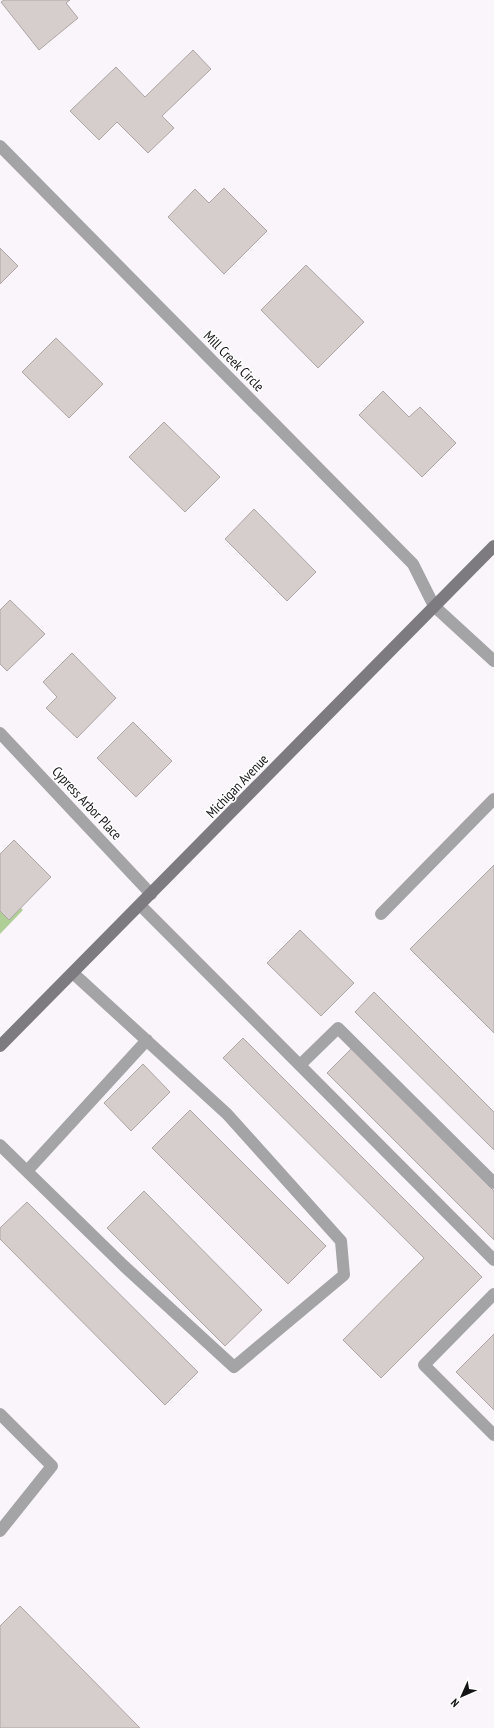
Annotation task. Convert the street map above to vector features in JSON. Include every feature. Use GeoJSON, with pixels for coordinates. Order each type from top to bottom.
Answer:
{"type":"FeatureCollection","features":[{"type":"Feature","properties":{"kind":"main road","name":"Michigan Avenue"},"geometry":{"type":"LineString","coordinates":[[0,1046],[74,974],[140,905],[494,546]]}},
{"type":"Feature","properties":{"kind":"street","name":"Mill Creek Circle"},"geometry":{"type":"LineString","coordinates":[[0,146],[413,564],[434,606]]}},
{"type":"Feature","properties":{"kind":"street"},"geometry":{"type":"LineString","coordinates":[[434,606],[494,661]]}},
{"type":"Feature","properties":{"kind":"street","name":"Cypress Arbor Place"},"geometry":{"type":"LineString","coordinates":[[0,733],[151,894]]}},
{"type":"Feature","properties":{"kind":"street"},"geometry":{"type":"LineString","coordinates":[[382,914],[494,799]]}},
{"type":"Feature","properties":{"kind":"street"},"geometry":{"type":"LineString","coordinates":[[140,905],[494,1260]]}},
{"type":"Feature","properties":{"kind":"street"},"geometry":{"type":"LineString","coordinates":[[0,1145],[124,1266],[234,1367],[344,1276],[341,1241],[227,1114],[74,974]]}},
{"type":"Feature","properties":{"kind":"street"},"geometry":{"type":"LineString","coordinates":[[300,1065],[338,1028],[494,1183]]}},
{"type":"Feature","properties":{"kind":"street"},"geometry":{"type":"LineString","coordinates":[[27,1171],[147,1040]]}},
{"type":"Feature","properties":{"kind":"street"},"geometry":{"type":"LineString","coordinates":[[494,1294],[424,1365],[494,1435]]}},
{"type":"Feature","properties":{"kind":"street"},"geometry":{"type":"LineString","coordinates":[[0,1414],[52,1466],[0,1531]]}},
{"type":"Feature","properties":{"kind":"green space"},"geometry":{"type":"Polygon","coordinates":[[[0,886],[23,910],[0,934],[0,886]]]}},
{"type":"Feature","properties":{"kind":"building"},"geometry":{"type":"Polygon","coordinates":[[[4,0],[70,0],[66,3],[78,18],[39,50],[1,2],[4,0]]]}},
{"type":"Feature","properties":{"kind":"building"},"geometry":{"type":"Polygon","coordinates":[[[193,50],[211,69],[162,116],[174,128],[148,153],[117,122],[99,140],[70,111],[116,67],[145,97],[193,50]]]}},
{"type":"Feature","properties":{"kind":"building"},"geometry":{"type":"Polygon","coordinates":[[[224,188],[267,231],[224,274],[168,217],[195,189],[209,203],[224,188]]]}},
{"type":"Feature","properties":{"kind":"building"},"geometry":{"type":"Polygon","coordinates":[[[0,248],[18,266],[0,284],[0,248]]]}},
{"type":"Feature","properties":{"kind":"building"},"geometry":{"type":"Polygon","coordinates":[[[306,265],[364,322],[318,368],[261,310],[306,265]]]}},
{"type":"Feature","properties":{"kind":"building"},"geometry":{"type":"Polygon","coordinates":[[[56,338],[103,384],[69,418],[22,372],[56,338]]]}},
{"type":"Feature","properties":{"kind":"building"},"geometry":{"type":"Polygon","coordinates":[[[383,391],[409,417],[420,407],[456,443],[422,477],[359,415],[383,391]]]}},
{"type":"Feature","properties":{"kind":"building"},"geometry":{"type":"Polygon","coordinates":[[[164,422],[220,477],[185,512],[129,457],[164,422]]]}},
{"type":"Feature","properties":{"kind":"building"},"geometry":{"type":"Polygon","coordinates":[[[254,509],[316,572],[287,601],[225,539],[254,509]]]}},
{"type":"Feature","properties":{"kind":"building"},"geometry":{"type":"Polygon","coordinates":[[[10,600],[45,634],[7,671],[0,664],[0,610],[10,600]]]}},
{"type":"Feature","properties":{"kind":"building"},"geometry":{"type":"Polygon","coordinates":[[[72,653],[116,698],[77,738],[46,708],[57,697],[43,682],[72,653]]]}},
{"type":"Feature","properties":{"kind":"building"},"geometry":{"type":"Polygon","coordinates":[[[133,722],[172,761],[136,797],[97,758],[133,722]]]}},
{"type":"Feature","properties":{"kind":"building"},"geometry":{"type":"Polygon","coordinates":[[[14,840],[51,877],[9,920],[0,911],[0,854],[14,840]]]}},
{"type":"Feature","properties":{"kind":"building"},"geometry":{"type":"Polygon","coordinates":[[[494,865],[494,1033],[410,949],[494,865]]]}},
{"type":"Feature","properties":{"kind":"building"},"geometry":{"type":"Polygon","coordinates":[[[300,930],[354,983],[321,1016],[267,963],[300,930]]]}},
{"type":"Feature","properties":{"kind":"building"},"geometry":{"type":"Polygon","coordinates":[[[374,992],[494,1112],[494,1150],[355,1012],[374,992]]]}},
{"type":"Feature","properties":{"kind":"building"},"geometry":{"type":"Polygon","coordinates":[[[243,1038],[482,1277],[381,1378],[343,1340],[424,1258],[223,1058],[243,1038]]]}},
{"type":"Feature","properties":{"kind":"building"},"geometry":{"type":"Polygon","coordinates":[[[352,1048],[494,1191],[494,1240],[327,1073],[352,1048]]]}},
{"type":"Feature","properties":{"kind":"building"},"geometry":{"type":"Polygon","coordinates":[[[143,1064],[170,1092],[131,1131],[104,1103],[143,1064]]]}},
{"type":"Feature","properties":{"kind":"building"},"geometry":{"type":"Polygon","coordinates":[[[190,1110],[326,1246],[288,1284],[152,1148],[190,1110]]]}},
{"type":"Feature","properties":{"kind":"building"},"geometry":{"type":"Polygon","coordinates":[[[144,1191],[262,1310],[225,1346],[107,1228],[144,1191]]]}},
{"type":"Feature","properties":{"kind":"building"},"geometry":{"type":"Polygon","coordinates":[[[27,1202],[198,1372],[165,1405],[0,1239],[0,1228],[27,1202]]]}},
{"type":"Feature","properties":{"kind":"building"},"geometry":{"type":"Polygon","coordinates":[[[494,1334],[494,1410],[456,1372],[494,1334]]]}},
{"type":"Feature","properties":{"kind":"building"},"geometry":{"type":"Polygon","coordinates":[[[20,1606],[140,1728],[0,1728],[0,1626],[20,1606]]]}}]}
